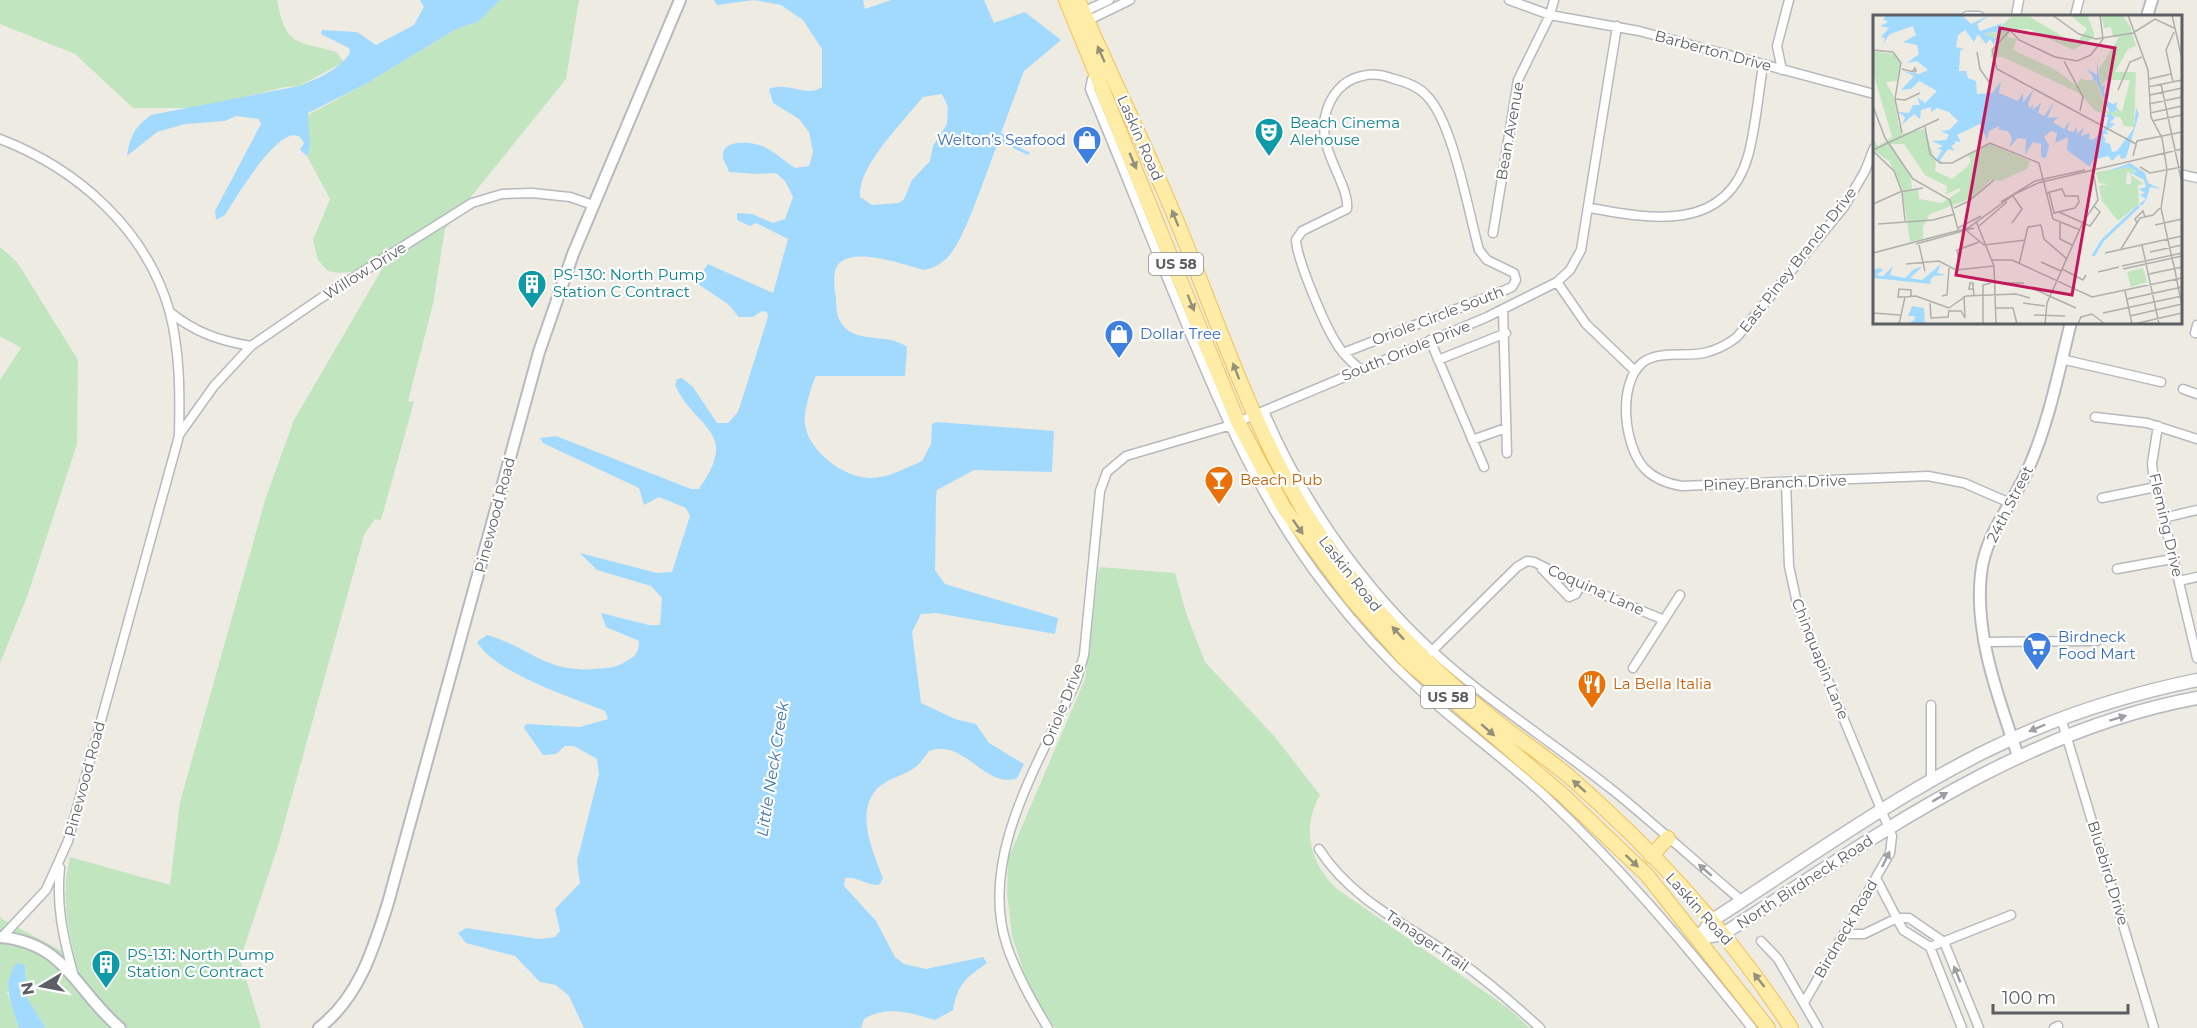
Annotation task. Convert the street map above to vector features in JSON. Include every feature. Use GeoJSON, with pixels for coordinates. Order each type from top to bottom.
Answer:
{"type":"FeatureCollection","features":[{"type":"Feature","properties":{"kind":"main road","name":"Laskin Road"},"geometry":{"type":"LineString","coordinates":[[1066,0],[1233,424],[1311,547],[1351,598],[1647,875],[1700,939],[1768,1028]]}},
{"type":"Feature","properties":{"kind":"main road","name":"Laskin Road"},"geometry":{"type":"LineString","coordinates":[[1083,11],[1161,183],[1296,497],[1338,562],[1418,662],[1603,808],[1651,856],[1723,934],[1791,1028]]}},
{"type":"Feature","properties":{"kind":"main road"},"geometry":{"type":"LineString","coordinates":[[1140,192],[1161,183]]}},
{"type":"Feature","properties":{"kind":"main road","name":"North Birdneck Road"},"geometry":{"type":"LineString","coordinates":[[1700,939],[1711,921],[1931,781],[2012,739],[2061,718],[2134,694],[2197,680]]}},
{"type":"Feature","properties":{"kind":"main road","name":"North Birdneck Road"},"geometry":{"type":"LineString","coordinates":[[1700,939],[1723,934],[1960,784],[2066,735],[2142,710],[2197,698]]}},
{"type":"Feature","properties":{"kind":"main road"},"geometry":{"type":"LineString","coordinates":[[1651,856],[1668,838]]}},
{"type":"Feature","properties":{"kind":"street","name":"Pinewood Road"},"geometry":{"type":"LineString","coordinates":[[319,1028],[339,1009],[355,987],[372,952],[539,352],[573,254],[680,0]]}},
{"type":"Feature","properties":{"kind":"street"},"geometry":{"type":"LineString","coordinates":[[1083,11],[1109,0]]}},
{"type":"Feature","properties":{"kind":"street"},"geometry":{"type":"LineString","coordinates":[[1083,11],[1130,0]]}},
{"type":"Feature","properties":{"kind":"street","name":"Barberton Drive"},"geometry":{"type":"LineString","coordinates":[[1509,0],[1550,15],[1617,26],[1873,93]]}},
{"type":"Feature","properties":{"kind":"street","name":"Bean Avenue"},"geometry":{"type":"LineString","coordinates":[[1494,233],[1518,80],[1550,15],[1554,0]]}},
{"type":"Feature","properties":{"kind":"street"},"geometry":{"type":"LineString","coordinates":[[1782,70],[1777,46],[1789,0]]}},
{"type":"Feature","properties":{"kind":"street"},"geometry":{"type":"LineString","coordinates":[[2016,15],[2019,0]]}},
{"type":"Feature","properties":{"kind":"street"},"geometry":{"type":"LineString","coordinates":[[2075,15],[2079,0]]}},
{"type":"Feature","properties":{"kind":"street"},"geometry":{"type":"LineString","coordinates":[[2147,15],[2152,0]]}},
{"type":"Feature","properties":{"kind":"street","name":"South Oriole Drive"},"geometry":{"type":"LineString","coordinates":[[1233,424],[1503,309],[1557,282],[1570,270],[1581,250],[1590,208],[1617,26]]}},
{"type":"Feature","properties":{"kind":"street"},"geometry":{"type":"LineString","coordinates":[[1590,208],[1651,218],[1675,218],[1691,214],[1710,205],[1731,189],[1748,155],[1764,66]]}},
{"type":"Feature","properties":{"kind":"street","name":"Oriole Circle South"},"geometry":{"type":"LineString","coordinates":[[1343,353],[1503,291],[1512,287],[1516,280],[1514,273],[1487,260],[1479,250],[1448,131],[1436,106],[1414,86],[1380,75],[1360,76],[1350,80],[1331,100],[1324,118],[1324,138],[1347,209],[1302,231],[1296,240],[1309,281],[1334,340],[1343,353],[1360,369]]}},
{"type":"Feature","properties":{"kind":"street","name":"Pinewood Road"},"geometry":{"type":"LineString","coordinates":[[0,139],[50,162],[96,196],[140,247],[170,312],[178,367],[179,436],[69,841],[46,890],[1,937]]}},
{"type":"Feature","properties":{"kind":"street","name":"East Piney Branch Drive"},"geometry":{"type":"LineString","coordinates":[[1635,370],[1656,356],[1702,353],[1721,347],[1737,338],[1844,207],[1873,153]]}},
{"type":"Feature","properties":{"kind":"street"},"geometry":{"type":"LineString","coordinates":[[2182,174],[2197,178]]}},
{"type":"Feature","properties":{"kind":"street","name":"Willow Drive"},"geometry":{"type":"LineString","coordinates":[[179,436],[214,386],[251,346],[321,298],[472,203],[502,194],[532,193],[570,197],[593,205]]}},
{"type":"Feature","properties":{"kind":"street"},"geometry":{"type":"LineString","coordinates":[[1557,282],[1586,324],[1635,370]]}},
{"type":"Feature","properties":{"kind":"street"},"geometry":{"type":"LineString","coordinates":[[1503,309],[1506,333],[1507,453]]}},
{"type":"Feature","properties":{"kind":"street"},"geometry":{"type":"LineString","coordinates":[[170,312],[187,327],[207,335],[251,346]]}},
{"type":"Feature","properties":{"kind":"street","name":"24th Street"},"geometry":{"type":"LineString","coordinates":[[2018,756],[1985,642],[1980,615],[1981,572],[1990,540],[2036,451],[2070,324]]}},
{"type":"Feature","properties":{"kind":"street"},"geometry":{"type":"LineString","coordinates":[[1438,360],[1506,333]]}},
{"type":"Feature","properties":{"kind":"street"},"geometry":{"type":"LineString","coordinates":[[1430,340],[1484,467]]}},
{"type":"Feature","properties":{"kind":"street"},"geometry":{"type":"LineString","coordinates":[[2061,359],[2161,382]]}},
{"type":"Feature","properties":{"kind":"street","name":"Piney Branch Drive"},"geometry":{"type":"LineString","coordinates":[[1635,370],[1629,390],[1626,417],[1632,446],[1648,472],[1671,484],[1682,486],[1928,476],[1964,483],[2010,503]]}},
{"type":"Feature","properties":{"kind":"street"},"geometry":{"type":"LineString","coordinates":[[2183,389],[2197,393]]}},
{"type":"Feature","properties":{"kind":"street"},"geometry":{"type":"LineString","coordinates":[[2095,417],[2158,426],[2197,439]]}},
{"type":"Feature","properties":{"kind":"street","name":"Oriole Drive"},"geometry":{"type":"LineString","coordinates":[[1048,1028],[1020,978],[1007,945],[1000,909],[999,876],[1012,823],[1077,679],[1084,656],[1103,481],[1111,467],[1126,456],[1233,424]]}},
{"type":"Feature","properties":{"kind":"street","name":"Fleming Drive"},"geometry":{"type":"LineString","coordinates":[[2158,426],[2152,463],[2156,487],[2197,658]]}},
{"type":"Feature","properties":{"kind":"street"},"geometry":{"type":"LineString","coordinates":[[1472,440],[1506,428]]}},
{"type":"Feature","properties":{"kind":"street","name":"Chinquapin Lane"},"geometry":{"type":"LineString","coordinates":[[1786,482],[1789,566],[1798,608],[1890,827]]}},
{"type":"Feature","properties":{"kind":"street"},"geometry":{"type":"LineString","coordinates":[[2103,498],[2156,487]]}},
{"type":"Feature","properties":{"kind":"street"},"geometry":{"type":"LineString","coordinates":[[2163,518],[2197,510]]}},
{"type":"Feature","properties":{"kind":"street"},"geometry":{"type":"LineString","coordinates":[[2117,569],[2172,559]]}},
{"type":"Feature","properties":{"kind":"street","name":"Coquina Lane"},"geometry":{"type":"LineString","coordinates":[[1418,662],[1521,563],[1527,561],[1664,620]]}},
{"type":"Feature","properties":{"kind":"street"},"geometry":{"type":"LineString","coordinates":[[1538,564],[1569,597],[1576,594],[1580,585]]}},
{"type":"Feature","properties":{"kind":"street"},"geometry":{"type":"LineString","coordinates":[[2179,581],[2197,577]]}},
{"type":"Feature","properties":{"kind":"street"},"geometry":{"type":"LineString","coordinates":[[1633,668],[1680,595]]}},
{"type":"Feature","properties":{"kind":"street"},"geometry":{"type":"LineString","coordinates":[[1985,642],[2097,641]]}},
{"type":"Feature","properties":{"kind":"street","name":"Laskin Road"},"geometry":{"type":"LineString","coordinates":[[1418,662],[1532,732],[1615,792],[1742,901]]}},
{"type":"Feature","properties":{"kind":"street","name":"Laskin Road"},"geometry":{"type":"LineString","coordinates":[[1418,662],[1616,867],[1688,948],[1752,1028]]}},
{"type":"Feature","properties":{"kind":"street"},"geometry":{"type":"LineString","coordinates":[[1931,705],[1931,781]]}},
{"type":"Feature","properties":{"kind":"street","name":"Bluebird Drive"},"geometry":{"type":"LineString","coordinates":[[2061,718],[2154,1028]]}},
{"type":"Feature","properties":{"kind":"street"},"geometry":{"type":"LineString","coordinates":[[1603,808],[1615,792]]}},
{"type":"Feature","properties":{"kind":"street","name":"Birdneck Road"},"geometry":{"type":"LineString","coordinates":[[1804,1001],[1890,853],[1890,827]]}},
{"type":"Feature","properties":{"kind":"street","name":"Tanager Trail"},"geometry":{"type":"LineString","coordinates":[[1319,849],[1352,889],[1487,981],[1540,1028]]}},
{"type":"Feature","properties":{"kind":"street"},"geometry":{"type":"LineString","coordinates":[[61,861],[57,895],[61,930],[73,973]]}},
{"type":"Feature","properties":{"kind":"street"},"geometry":{"type":"LineString","coordinates":[[1876,878],[1903,930],[1930,947],[1962,1028]]}},
{"type":"Feature","properties":{"kind":"street"},"geometry":{"type":"LineString","coordinates":[[1930,947],[2011,915]]}},
{"type":"Feature","properties":{"kind":"street"},"geometry":{"type":"LineString","coordinates":[[1844,934],[1864,934],[1897,918],[1909,918],[1944,942],[1980,1028]]}},
{"type":"Feature","properties":{"kind":"street","name":"Pinewood Road"},"geometry":{"type":"LineString","coordinates":[[1,937],[24,942],[52,955],[73,973],[96,1004],[120,1028]]}},
{"type":"Feature","properties":{"kind":"street"},"geometry":{"type":"LineString","coordinates":[[1688,948],[1700,939]]}},
{"type":"Feature","properties":{"kind":"street"},"geometry":{"type":"LineString","coordinates":[[1761,941],[1779,960],[1818,1028]]}},
{"type":"Feature","properties":{"kind":"green space"},"geometry":{"type":"Polygon","coordinates":[[[0,0],[277,0],[285,27],[295,40],[336,52],[344,62],[299,86],[285,87],[200,108],[133,108],[75,54],[0,24],[0,0]]]}},
{"type":"Feature","properties":{"kind":"green space"},"geometry":{"type":"Polygon","coordinates":[[[500,0],[579,0],[566,79],[445,229],[433,304],[408,401],[414,402],[381,520],[375,519],[364,535],[278,846],[240,960],[261,1028],[46,1028],[27,998],[25,965],[7,992],[19,1028],[0,1028],[0,916],[75,958],[66,896],[70,857],[170,885],[180,802],[266,497],[294,420],[382,269],[338,273],[328,271],[318,260],[313,240],[330,199],[307,156],[310,147],[306,116],[364,85],[456,29],[478,22],[500,0]]]}},
{"type":"Feature","properties":{"kind":"green space"},"geometry":{"type":"Polygon","coordinates":[[[0,247],[17,262],[78,360],[77,444],[27,597],[0,663],[0,380],[21,348],[0,336],[0,247]]]}},
{"type":"Feature","properties":{"kind":"green space"},"geometry":{"type":"Polygon","coordinates":[[[1099,567],[1175,573],[1187,616],[1205,662],[1275,737],[1320,795],[1311,820],[1311,845],[1320,868],[1328,879],[1337,889],[1508,1008],[1530,1028],[1055,1028],[1037,1001],[1024,973],[1012,936],[1007,894],[1008,859],[1085,679],[1099,567]]]}},
{"type":"Feature","properties":{"kind":"water"},"geometry":{"type":"Polygon","coordinates":[[[420,0],[500,0],[478,22],[456,29],[364,85],[308,113],[310,147],[307,156],[300,150],[304,143],[296,135],[286,138],[274,147],[262,161],[225,215],[216,220],[215,211],[261,124],[259,119],[236,116],[225,121],[185,124],[157,132],[127,156],[134,132],[151,115],[299,86],[334,69],[350,53],[349,48],[321,34],[322,30],[357,32],[376,45],[414,25],[424,7],[420,0]]]}},
{"type":"Feature","properties":{"kind":"water"},"geometry":{"type":"Polygon","coordinates":[[[714,0],[754,0],[717,5],[714,0]]]}},
{"type":"Feature","properties":{"kind":"water","name":"Little Neck Creek"},"geometry":{"type":"Polygon","coordinates":[[[754,0],[863,0],[865,9],[891,0],[984,0],[994,23],[1025,12],[1061,40],[1024,71],[1001,133],[1005,135],[1004,139],[1030,153],[1028,155],[999,141],[968,222],[953,251],[945,260],[924,270],[889,260],[849,258],[840,262],[835,271],[836,308],[840,321],[845,328],[856,334],[893,341],[907,347],[905,376],[816,376],[805,415],[808,435],[820,453],[838,468],[859,477],[869,478],[889,475],[922,461],[931,444],[932,424],[937,422],[1054,431],[1052,472],[974,470],[937,490],[935,570],[945,584],[1058,618],[1055,634],[936,613],[921,614],[912,632],[921,703],[955,719],[976,724],[989,743],[1024,764],[1017,778],[1007,780],[989,774],[953,751],[940,749],[929,751],[913,769],[889,780],[872,795],[866,818],[871,844],[883,878],[879,885],[845,878],[844,886],[876,921],[895,957],[904,964],[926,969],[983,957],[987,963],[960,987],[953,1010],[935,1020],[899,1012],[882,1012],[864,1019],[861,1028],[584,1028],[569,996],[556,985],[540,982],[515,956],[466,943],[458,933],[466,928],[539,939],[555,937],[560,931],[555,909],[580,883],[577,861],[599,774],[597,759],[574,746],[565,746],[556,754],[543,755],[524,728],[526,724],[580,727],[608,719],[605,711],[516,674],[486,653],[477,642],[487,635],[562,667],[608,668],[618,666],[632,658],[638,650],[639,641],[606,627],[601,613],[649,625],[660,625],[662,598],[651,586],[597,570],[580,553],[657,573],[672,572],[690,516],[686,508],[659,497],[644,505],[639,488],[543,443],[540,438],[556,436],[691,489],[699,489],[711,469],[716,454],[715,442],[711,432],[684,401],[675,385],[677,379],[682,378],[693,387],[717,423],[728,423],[738,412],[768,317],[767,312],[762,311],[753,317],[739,317],[728,304],[695,282],[708,264],[773,293],[788,239],[756,223],[750,226],[737,220],[737,213],[752,214],[773,223],[785,219],[793,197],[785,181],[776,173],[729,172],[723,152],[731,144],[744,143],[762,146],[795,168],[809,166],[813,152],[809,132],[799,119],[773,103],[769,89],[783,87],[810,91],[822,87],[822,49],[803,20],[781,5],[754,0]],[[942,94],[923,97],[874,159],[861,185],[860,197],[872,205],[899,203],[904,199],[912,180],[930,161],[933,146],[947,124],[948,107],[942,94]]]}},
{"type":"Feature","properties":{"kind":"water"},"geometry":{"type":"Polygon","coordinates":[[[17,963],[25,965],[27,998],[46,1028],[19,1028],[8,987],[12,971],[17,963]]]}},
{"type":"Feature","properties":{"kind":"place","name":"Beach Cinema Alehouse"},"geometry":{"type":"Point","coordinates":[1269,158]}},
{"type":"Feature","properties":{"kind":"place","name":"Welton’s Seafood"},"geometry":{"type":"Point","coordinates":[1087,166]}},
{"type":"Feature","properties":{"kind":"place","name":"PS-130: North Pump Station C Contract"},"geometry":{"type":"Point","coordinates":[532,310]}},
{"type":"Feature","properties":{"kind":"place","name":"Dollar Tree"},"geometry":{"type":"Point","coordinates":[1119,360]}},
{"type":"Feature","properties":{"kind":"place","name":"Beach Pub"},"geometry":{"type":"Point","coordinates":[1219,506]}},
{"type":"Feature","properties":{"kind":"place","name":"Birdneck Food Mart"},"geometry":{"type":"Point","coordinates":[2037,672]}},
{"type":"Feature","properties":{"kind":"place","name":"La Bella Italia"},"geometry":{"type":"Point","coordinates":[1592,710]}},
{"type":"Feature","properties":{"kind":"place","name":"PS-131: North Pump Station C Contract"},"geometry":{"type":"Point","coordinates":[106,990]}}]}
